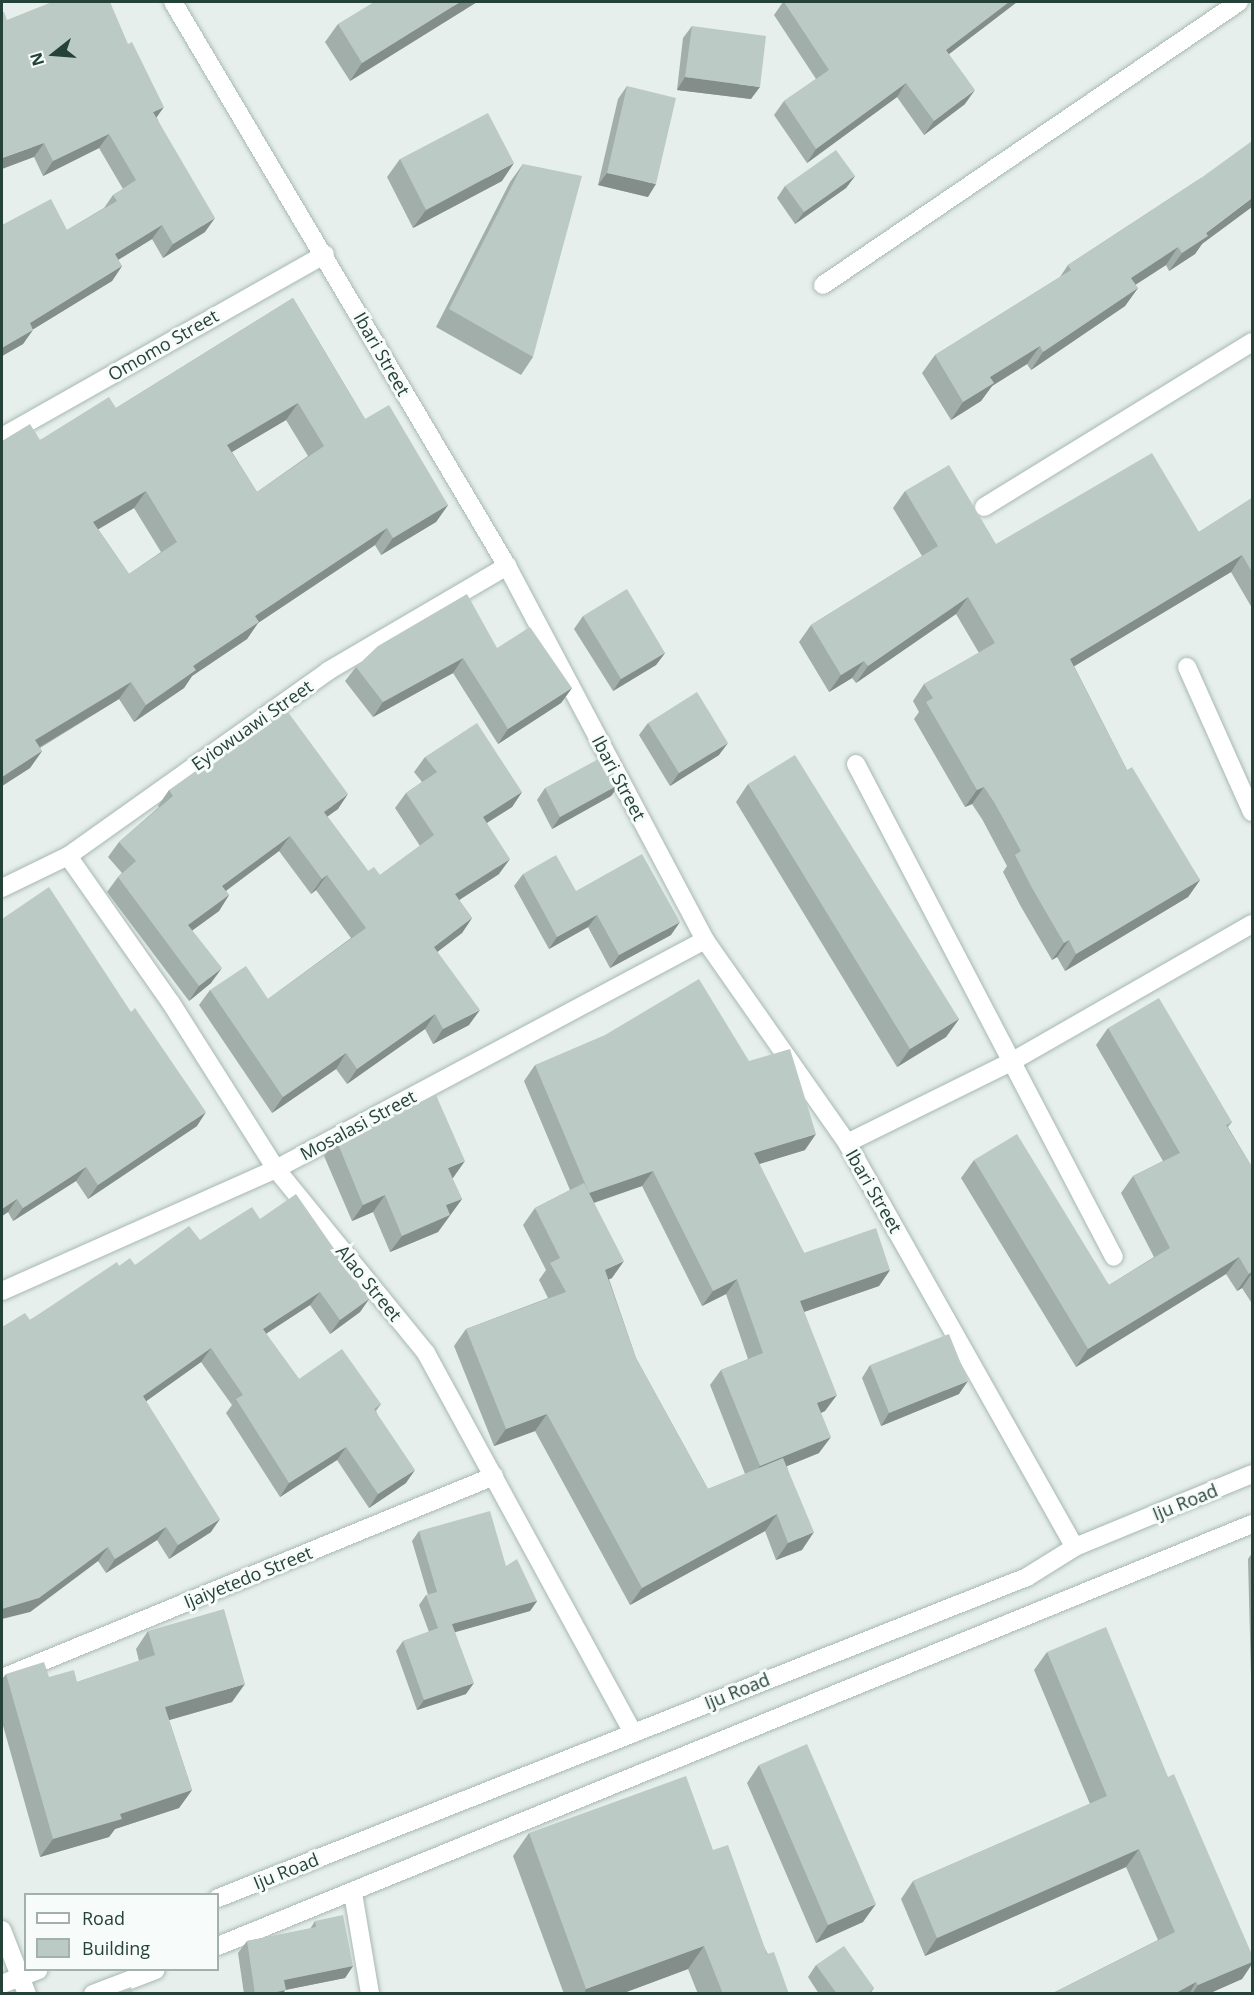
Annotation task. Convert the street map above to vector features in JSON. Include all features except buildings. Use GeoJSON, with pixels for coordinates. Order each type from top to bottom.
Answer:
{"type":"FeatureCollection","features":[{"type":"Feature","properties":{"kind":"street","name":"Ibari Street"},"geometry":{"type":"LineString","coordinates":[[173,2],[325,254],[507,566],[705,940],[847,1143],[1076,1547]]}},
{"type":"Feature","properties":{"kind":"street"},"geometry":{"type":"LineString","coordinates":[[823,285],[1239,2]]}},
{"type":"Feature","properties":{"kind":"street","name":"Omomo Street"},"geometry":{"type":"LineString","coordinates":[[2,437],[325,254]]}},
{"type":"Feature","properties":{"kind":"street"},"geometry":{"type":"LineString","coordinates":[[984,507],[1252,342]]}},
{"type":"Feature","properties":{"kind":"street","name":"Eyiowuawi Street"},"geometry":{"type":"LineString","coordinates":[[2,888],[68,856],[328,671],[507,566]]}},
{"type":"Feature","properties":{"kind":"street"},"geometry":{"type":"LineString","coordinates":[[1187,668],[1252,812]]}},
{"type":"Feature","properties":{"kind":"street"},"geometry":{"type":"LineString","coordinates":[[856,764],[1114,1257]]}},
{"type":"Feature","properties":{"kind":"street","name":"Alao Street"},"geometry":{"type":"LineString","coordinates":[[68,856],[171,1003],[276,1169],[426,1353],[633,1733]]}},
{"type":"Feature","properties":{"kind":"street"},"geometry":{"type":"LineString","coordinates":[[847,1143],[1011,1062],[1252,924]]}},
{"type":"Feature","properties":{"kind":"street","name":"Mosalasi Street"},"geometry":{"type":"LineString","coordinates":[[2,1291],[276,1169],[705,940]]}},
{"type":"Feature","properties":{"kind":"street","name":"Iju Road"},"geometry":{"type":"LineString","coordinates":[[219,1898],[1027,1576],[1076,1547],[1252,1474]]}},
{"type":"Feature","properties":{"kind":"street","name":"Ijaiyetedo Street"},"geometry":{"type":"LineString","coordinates":[[2,1678],[494,1476]]}},
{"type":"Feature","properties":{"kind":"street"},"geometry":{"type":"LineString","coordinates":[[219,1946],[353,1893],[1252,1524]]}},
{"type":"Feature","properties":{"kind":"street"},"geometry":{"type":"LineString","coordinates":[[353,1893],[370,1994]]}},
{"type":"Feature","properties":{"kind":"street"},"geometry":{"type":"LineString","coordinates":[[2,1930],[24,1985]]}},
{"type":"Feature","properties":{"kind":"street"},"geometry":{"type":"LineString","coordinates":[[2,1984],[24,1985],[37,1971]]}},
{"type":"Feature","properties":{"kind":"street"},"geometry":{"type":"LineString","coordinates":[[93,1994],[153,1971]]}}]}
